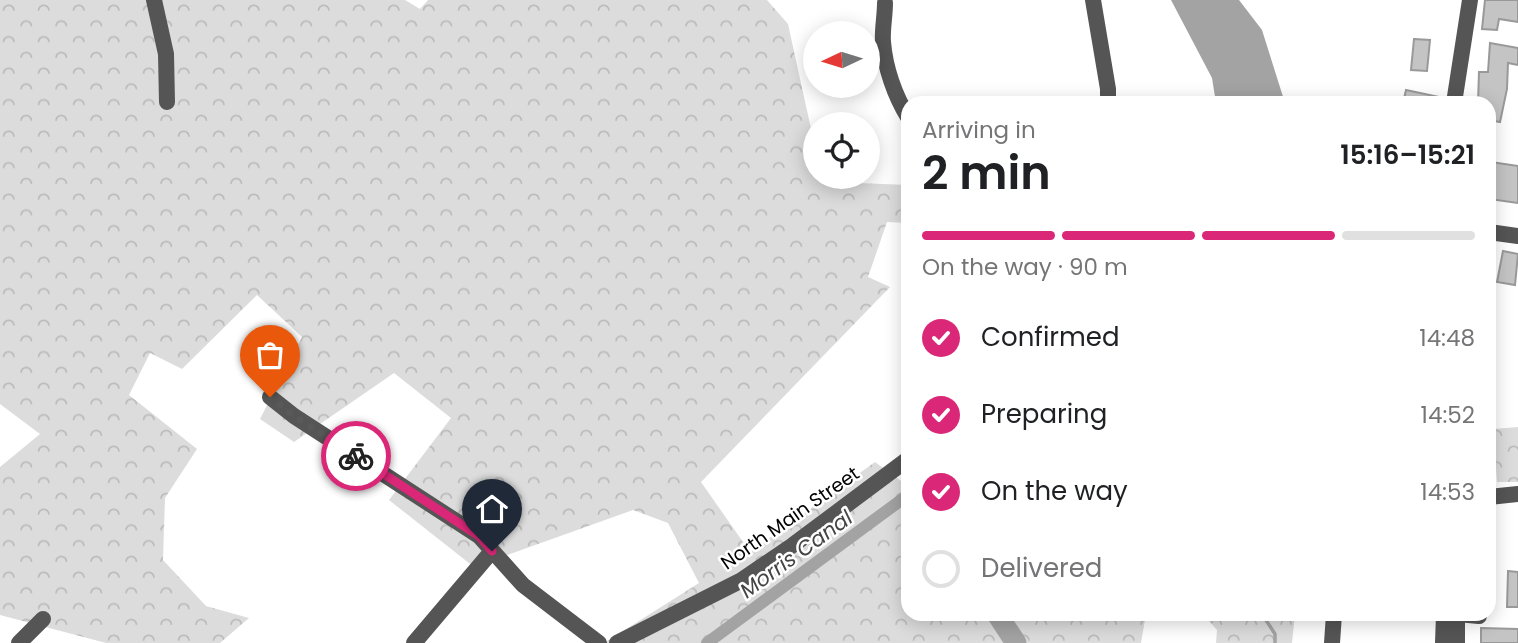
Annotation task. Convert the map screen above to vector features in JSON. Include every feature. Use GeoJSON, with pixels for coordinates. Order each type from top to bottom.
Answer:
{"type":"FeatureCollection","features":[{"type":"Feature","properties":{"kind":"street"},"geometry":{"type":"LineString","coordinates":[[154,0],[166,54],[167,102]]}},
{"type":"Feature","properties":{"kind":"street"},"geometry":{"type":"LineString","coordinates":[[1093,0],[1108,96]]}},
{"type":"Feature","properties":{"kind":"street"},"geometry":{"type":"LineString","coordinates":[[1455,96],[1469,0]]}},
{"type":"Feature","properties":{"kind":"street"},"geometry":{"type":"LineString","coordinates":[[887,1],[883,42],[901,106]]}},
{"type":"Feature","properties":{"kind":"street"},"geometry":{"type":"LineString","coordinates":[[1496,233],[1518,236]]}},
{"type":"Feature","properties":{"kind":"street"},"geometry":{"type":"LineString","coordinates":[[270,397],[294,416],[479,536],[523,585],[599,643]]}},
{"type":"Feature","properties":{"kind":"street","name":"North Main Street"},"geometry":{"type":"LineString","coordinates":[[617,643],[740,581],[901,464]]}},
{"type":"Feature","properties":{"kind":"street"},"geometry":{"type":"LineString","coordinates":[[1496,496],[1518,494]]}},
{"type":"Feature","properties":{"kind":"street"},"geometry":{"type":"LineString","coordinates":[[414,643],[492,551]]}},
{"type":"Feature","properties":{"kind":"street"},"geometry":{"type":"LineString","coordinates":[[19,643],[43,619]]}},
{"type":"Feature","properties":{"kind":"street"},"geometry":{"type":"LineString","coordinates":[[1332,643],[1334,621]]}},
{"type":"Feature","properties":{"kind":"street"},"geometry":{"type":"LineString","coordinates":[[1443,643],[1444,621]]}},
{"type":"Feature","properties":{"kind":"street"},"geometry":{"type":"LineString","coordinates":[[1457,643],[1458,621]]}},
{"type":"Feature","properties":{"kind":"green space"},"geometry":{"type":"Polygon","coordinates":[[[0,0],[405,0],[420,9],[428,0],[767,0],[788,24],[807,112],[803,112],[803,189],[880,189],[880,184],[901,185],[901,223],[887,222],[868,277],[890,287],[701,482],[750,552],[875,462],[901,481],[901,621],[1145,621],[1141,643],[604,643],[699,583],[668,523],[633,510],[474,567],[389,500],[451,418],[394,373],[294,442],[260,419],[302,337],[257,295],[182,369],[150,353],[129,395],[197,449],[165,498],[163,560],[206,606],[249,618],[220,643],[106,643],[0,615],[0,467],[40,434],[0,404],[0,0]]]}},
{"type":"Feature","properties":{"kind":"green space"},"geometry":{"type":"Polygon","coordinates":[[[1518,427],[1518,482],[1497,482],[1496,429],[1518,427]]]}},
{"type":"Feature","properties":{"kind":"green space"},"geometry":{"type":"Polygon","coordinates":[[[1209,621],[1294,621],[1292,643],[1216,643],[1217,630],[1209,621]]]}},
{"type":"Feature","properties":{"kind":"shaded area"},"geometry":{"type":"Polygon","coordinates":[[[1171,0],[1239,0],[1262,30],[1283,96],[1215,96],[1212,78],[1171,0]]]}},
{"type":"Feature","properties":{"kind":"building"},"geometry":{"type":"Polygon","coordinates":[[[1485,0],[1518,0],[1518,22],[1499,19],[1497,30],[1482,29],[1485,0]]]}},
{"type":"Feature","properties":{"kind":"building"},"geometry":{"type":"Polygon","coordinates":[[[1414,39],[1430,40],[1427,71],[1411,70],[1414,39]]]}},
{"type":"Feature","properties":{"kind":"building"},"geometry":{"type":"Polygon","coordinates":[[[1490,43],[1518,48],[1518,65],[1508,63],[1507,89],[1500,122],[1496,121],[1496,96],[1478,96],[1479,72],[1488,72],[1490,43]]]}},
{"type":"Feature","properties":{"kind":"building"},"geometry":{"type":"Polygon","coordinates":[[[1406,90],[1434,96],[1405,96],[1406,90]]]}},
{"type":"Feature","properties":{"kind":"building"},"geometry":{"type":"Polygon","coordinates":[[[1496,163],[1518,166],[1518,203],[1496,200],[1496,163]]]}},
{"type":"Feature","properties":{"kind":"building"},"geometry":{"type":"Polygon","coordinates":[[[1503,251],[1518,254],[1515,285],[1497,282],[1503,251]]]}},
{"type":"Feature","properties":{"kind":"building"},"geometry":{"type":"Polygon","coordinates":[[[1508,571],[1518,572],[1518,607],[1507,607],[1508,571]]]}},
{"type":"Feature","properties":{"kind":"building"},"geometry":{"type":"Polygon","coordinates":[[[1481,628],[1518,629],[1518,643],[1481,643],[1481,628]]]}},
{"type":"Feature","properties":{"kind":"waterway","name":"Morris Canal"},"geometry":{"type":"LineString","coordinates":[[707,643],[901,500]]}},
{"type":"Feature","properties":{"kind":"waterway"},"geometry":{"type":"LineString","coordinates":[[1002,621],[1016,643]]}},
{"type":"Feature","properties":{"kind":"waterway"},"geometry":{"type":"LineString","coordinates":[[1267,621],[1275,634],[1275,643]]}},
{"type":"Feature","properties":{"kind":"way so far"},"geometry":{"type":"LineString","coordinates":[[270,397],[356,456]]}},
{"type":"Feature","properties":{"kind":"route"},"geometry":{"type":"LineString","coordinates":[[356,456],[454,518],[479,536],[492,551]]}}]}
